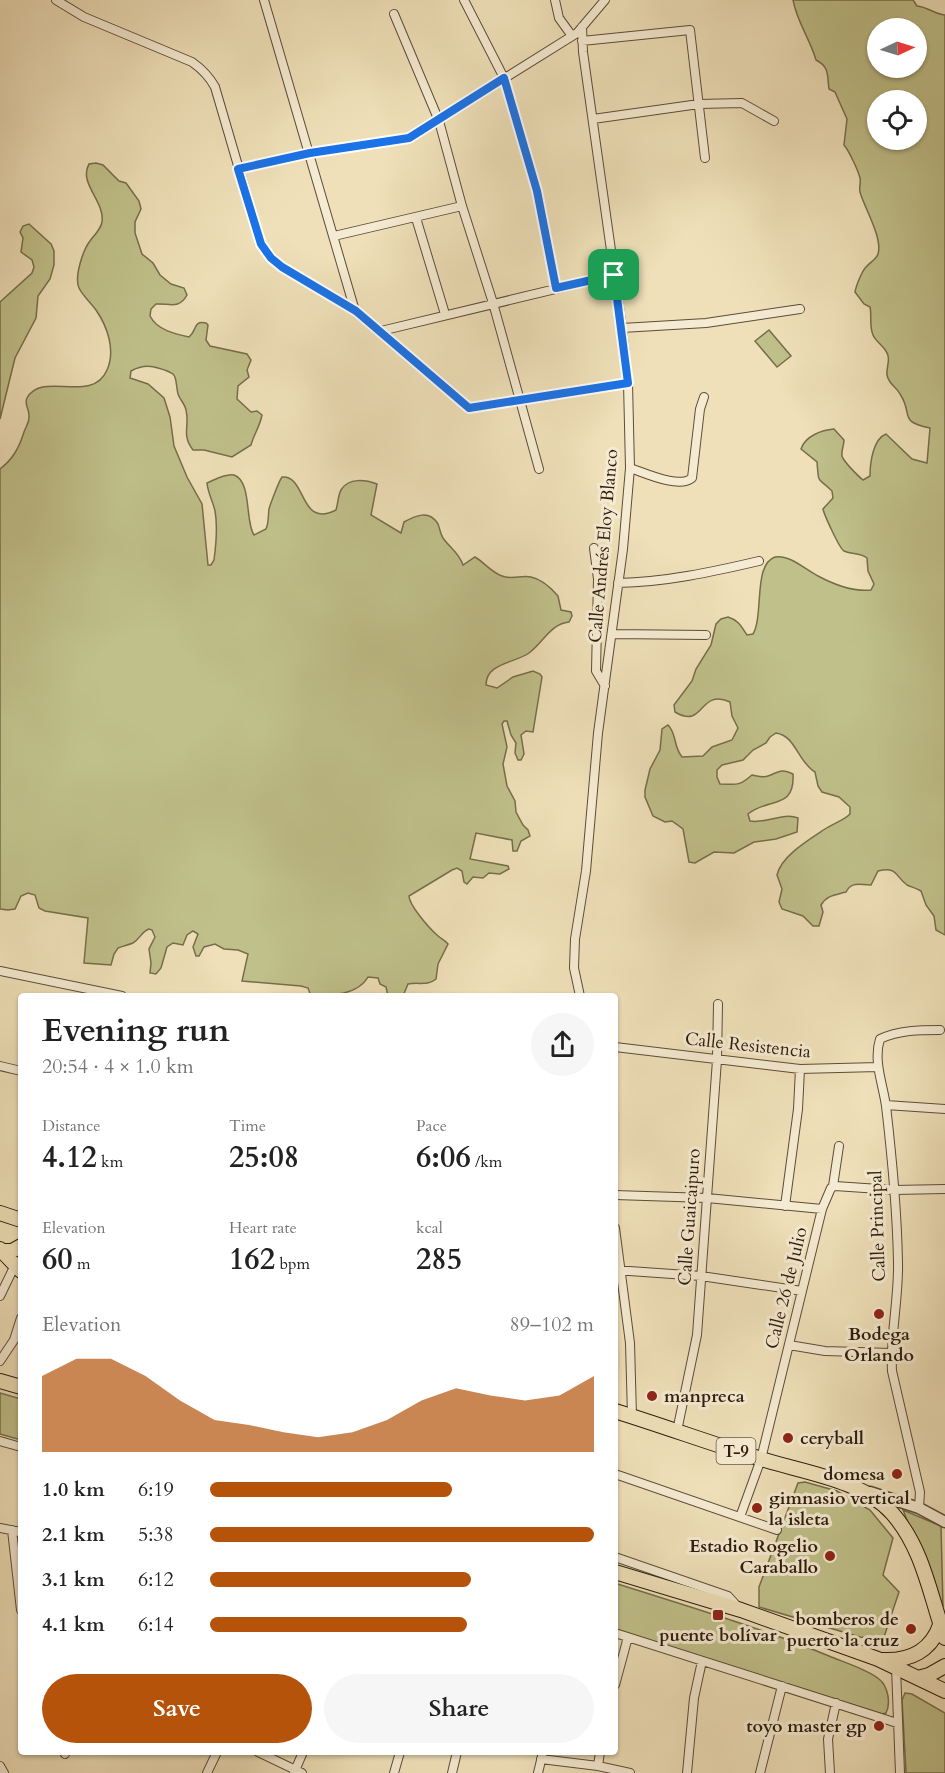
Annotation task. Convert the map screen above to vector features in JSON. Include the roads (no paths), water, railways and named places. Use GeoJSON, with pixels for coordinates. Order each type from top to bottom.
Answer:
{"type":"FeatureCollection","features":[{"type":"Feature","properties":{"kind":"highway"},"geometry":{"type":"LineString","coordinates":[[0,1213],[18,1219]]}},
{"type":"Feature","properties":{"kind":"highway"},"geometry":{"type":"LineString","coordinates":[[1,1250],[12,1251],[18,1248]]}},
{"type":"Feature","properties":{"kind":"highway"},"geometry":{"type":"LineString","coordinates":[[1,1250],[18,1268]]}},
{"type":"Feature","properties":{"kind":"highway"},"geometry":{"type":"LineString","coordinates":[[0,1381],[18,1386]]}},
{"type":"Feature","properties":{"kind":"highway"},"geometry":{"type":"LineString","coordinates":[[0,1387],[18,1393]]}},
{"type":"Feature","properties":{"kind":"highway","name":"T-9"},"geometry":{"type":"LineString","coordinates":[[618,1412],[761,1459],[859,1488],[880,1501],[892,1514],[912,1544],[924,1569],[943,1632],[910,1658],[878,1659]]}},
{"type":"Feature","properties":{"kind":"highway","name":"T-9"},"geometry":{"type":"LineString","coordinates":[[618,1573],[741,1610],[878,1659],[945,1691]]}},
{"type":"Feature","properties":{"kind":"highway"},"geometry":{"type":"LineString","coordinates":[[918,1678],[945,1666]]}},
{"type":"Feature","properties":{"kind":"street"},"geometry":{"type":"LineString","coordinates":[[56,0],[84,17],[192,62],[202,69],[215,87],[261,244],[271,258],[282,267],[356,311],[469,408],[628,383]]}},
{"type":"Feature","properties":{"kind":"street"},"geometry":{"type":"LineString","coordinates":[[264,0],[356,311]]}},
{"type":"Feature","properties":{"kind":"street"},"geometry":{"type":"LineString","coordinates":[[464,0],[504,78],[537,191],[556,288]]}},
{"type":"Feature","properties":{"kind":"street"},"geometry":{"type":"LineString","coordinates":[[555,0],[559,18],[572,36]]}},
{"type":"Feature","properties":{"kind":"street"},"geometry":{"type":"LineString","coordinates":[[238,169],[310,153],[409,138],[572,36],[605,0]]}},
{"type":"Feature","properties":{"kind":"street"},"geometry":{"type":"LineString","coordinates":[[394,14],[439,121],[539,469]]}},
{"type":"Feature","properties":{"kind":"street","name":"Calle Andrés Eloy Blanco"},"geometry":{"type":"LineString","coordinates":[[579,993],[574,968],[575,939],[586,871],[598,733],[612,634],[630,468],[628,383],[582,27]]}},
{"type":"Feature","properties":{"kind":"street"},"geometry":{"type":"LineString","coordinates":[[582,41],[690,30],[705,158]]}},
{"type":"Feature","properties":{"kind":"street"},"geometry":{"type":"LineString","coordinates":[[593,119],[699,104],[742,103],[774,121]]}},
{"type":"Feature","properties":{"kind":"street"},"geometry":{"type":"LineString","coordinates":[[334,236],[462,206]]}},
{"type":"Feature","properties":{"kind":"street"},"geometry":{"type":"LineString","coordinates":[[416,218],[445,314]]}},
{"type":"Feature","properties":{"kind":"street"},"geometry":{"type":"LineString","coordinates":[[381,331],[614,275]]}},
{"type":"Feature","properties":{"kind":"street"},"geometry":{"type":"LineString","coordinates":[[622,328],[706,323],[800,309]]}},
{"type":"Feature","properties":{"kind":"street"},"geometry":{"type":"LineString","coordinates":[[630,468],[676,483],[688,482],[692,478],[700,409],[704,397]]}},
{"type":"Feature","properties":{"kind":"street"},"geometry":{"type":"LineString","coordinates":[[594,548],[598,579],[596,671],[605,686]]}},
{"type":"Feature","properties":{"kind":"street"},"geometry":{"type":"LineString","coordinates":[[618,583],[650,582],[759,561]]}},
{"type":"Feature","properties":{"kind":"street"},"geometry":{"type":"LineString","coordinates":[[612,634],[706,635]]}},
{"type":"Feature","properties":{"kind":"street"},"geometry":{"type":"LineString","coordinates":[[0,971],[79,992]]}},
{"type":"Feature","properties":{"kind":"street","name":"Calle Guaicaipuro"},"geometry":{"type":"LineString","coordinates":[[677,1431],[698,1335],[717,1060],[718,1004]]}},
{"type":"Feature","properties":{"kind":"street","name":"Calle Principal"},"geometry":{"type":"LineString","coordinates":[[919,1508],[920,1492],[898,1402],[891,1353],[898,1263],[894,1190],[886,1105],[878,1067],[878,1047],[880,1039],[888,1035],[914,1030],[940,1030]]}},
{"type":"Feature","properties":{"kind":"street","name":"Calle Resistencia"},"geometry":{"type":"LineString","coordinates":[[618,1047],[800,1070],[878,1067]]}},
{"type":"Feature","properties":{"kind":"street"},"geometry":{"type":"LineString","coordinates":[[0,1066],[18,1070]]}},
{"type":"Feature","properties":{"kind":"street"},"geometry":{"type":"LineString","coordinates":[[785,1206],[798,1109],[800,1070]]}},
{"type":"Feature","properties":{"kind":"street"},"geometry":{"type":"LineString","coordinates":[[886,1105],[945,1109]]}},
{"type":"Feature","properties":{"kind":"street","name":"Calle 26 de Julio"},"geometry":{"type":"LineString","coordinates":[[740,1517],[761,1459],[822,1209],[833,1186],[838,1146]]}},
{"type":"Feature","properties":{"kind":"street"},"geometry":{"type":"LineString","coordinates":[[833,1186],[894,1190],[945,1189]]}},
{"type":"Feature","properties":{"kind":"street"},"geometry":{"type":"LineString","coordinates":[[618,1195],[707,1198],[822,1209]]}},
{"type":"Feature","properties":{"kind":"street"},"geometry":{"type":"LineString","coordinates":[[0,1296],[18,1268]]}},
{"type":"Feature","properties":{"kind":"street"},"geometry":{"type":"LineString","coordinates":[[632,1416],[630,1343],[618,1271],[701,1276],[802,1291]]}},
{"type":"Feature","properties":{"kind":"street"},"geometry":{"type":"LineString","coordinates":[[0,1361],[14,1340],[18,1327]]}},
{"type":"Feature","properties":{"kind":"street"},"geometry":{"type":"LineString","coordinates":[[789,1345],[825,1351],[891,1353]]}},
{"type":"Feature","properties":{"kind":"street"},"geometry":{"type":"LineString","coordinates":[[0,1441],[18,1446]]}},
{"type":"Feature","properties":{"kind":"street"},"geometry":{"type":"LineString","coordinates":[[618,1475],[777,1530]]}},
{"type":"Feature","properties":{"kind":"street","name":"T-9"},"geometry":{"type":"LineString","coordinates":[[859,1488],[932,1513],[945,1522]]}},
{"type":"Feature","properties":{"kind":"street"},"geometry":{"type":"LineString","coordinates":[[932,1513],[945,1517]]}},
{"type":"Feature","properties":{"kind":"street"},"geometry":{"type":"LineString","coordinates":[[0,1528],[16,1531],[18,1563]]}},
{"type":"Feature","properties":{"kind":"street"},"geometry":{"type":"LineString","coordinates":[[618,1558],[728,1596],[741,1610]]}},
{"type":"Feature","properties":{"kind":"street"},"geometry":{"type":"LineString","coordinates":[[618,1634],[897,1723]]}},
{"type":"Feature","properties":{"kind":"street"},"geometry":{"type":"LineString","coordinates":[[618,1674],[628,1637]]}},
{"type":"Feature","properties":{"kind":"street"},"geometry":{"type":"LineString","coordinates":[[687,1773],[694,1698],[702,1661]]}},
{"type":"Feature","properties":{"kind":"street"},"geometry":{"type":"LineString","coordinates":[[896,1667],[900,1773]]}},
{"type":"Feature","properties":{"kind":"street"},"geometry":{"type":"LineString","coordinates":[[760,1773],[782,1686]]}},
{"type":"Feature","properties":{"kind":"street"},"geometry":{"type":"LineString","coordinates":[[830,1773],[828,1739],[836,1703]]}},
{"type":"Feature","properties":{"kind":"street"},"geometry":{"type":"LineString","coordinates":[[207,1773],[216,1755]]}},
{"type":"Feature","properties":{"kind":"street"},"geometry":{"type":"LineString","coordinates":[[264,1755],[297,1772],[302,1755]]}},
{"type":"Feature","properties":{"kind":"street"},"geometry":{"type":"LineString","coordinates":[[394,1773],[399,1755]]}},
{"type":"Feature","properties":{"kind":"street"},"geometry":{"type":"LineString","coordinates":[[452,1773],[456,1755]]}},
{"type":"Feature","properties":{"kind":"street"},"geometry":{"type":"LineString","coordinates":[[538,1773],[542,1755],[630,1773]]}},
{"type":"Feature","properties":{"kind":"street"},"geometry":{"type":"LineString","coordinates":[[0,1766],[4,1773]]}},
{"type":"Feature","properties":{"kind":"place","name":"Bodega Orlando"},"geometry":{"type":"Point","coordinates":[879,1314]}},
{"type":"Feature","properties":{"kind":"place","name":"manpreca"},"geometry":{"type":"Point","coordinates":[652,1396]}},
{"type":"Feature","properties":{"kind":"place","name":"ceryball"},"geometry":{"type":"Point","coordinates":[788,1438]}},
{"type":"Feature","properties":{"kind":"place","name":"domesa"},"geometry":{"type":"Point","coordinates":[897,1474]}},
{"type":"Feature","properties":{"kind":"place","name":"gimnasio vertical la isleta"},"geometry":{"type":"Point","coordinates":[757,1508]}},
{"type":"Feature","properties":{"kind":"place","name":"Estadio Rogelio Caraballo"},"geometry":{"type":"Point","coordinates":[830,1556]}},
{"type":"Feature","properties":{"kind":"place","name":"puente bolívar"},"geometry":{"type":"Point","coordinates":[718,1615]}},
{"type":"Feature","properties":{"kind":"place","name":"bomberos de puerto la cruz"},"geometry":{"type":"Point","coordinates":[911,1629]}},
{"type":"Feature","properties":{"kind":"place","name":"toyo master gp"},"geometry":{"type":"Point","coordinates":[879,1726]}}]}
